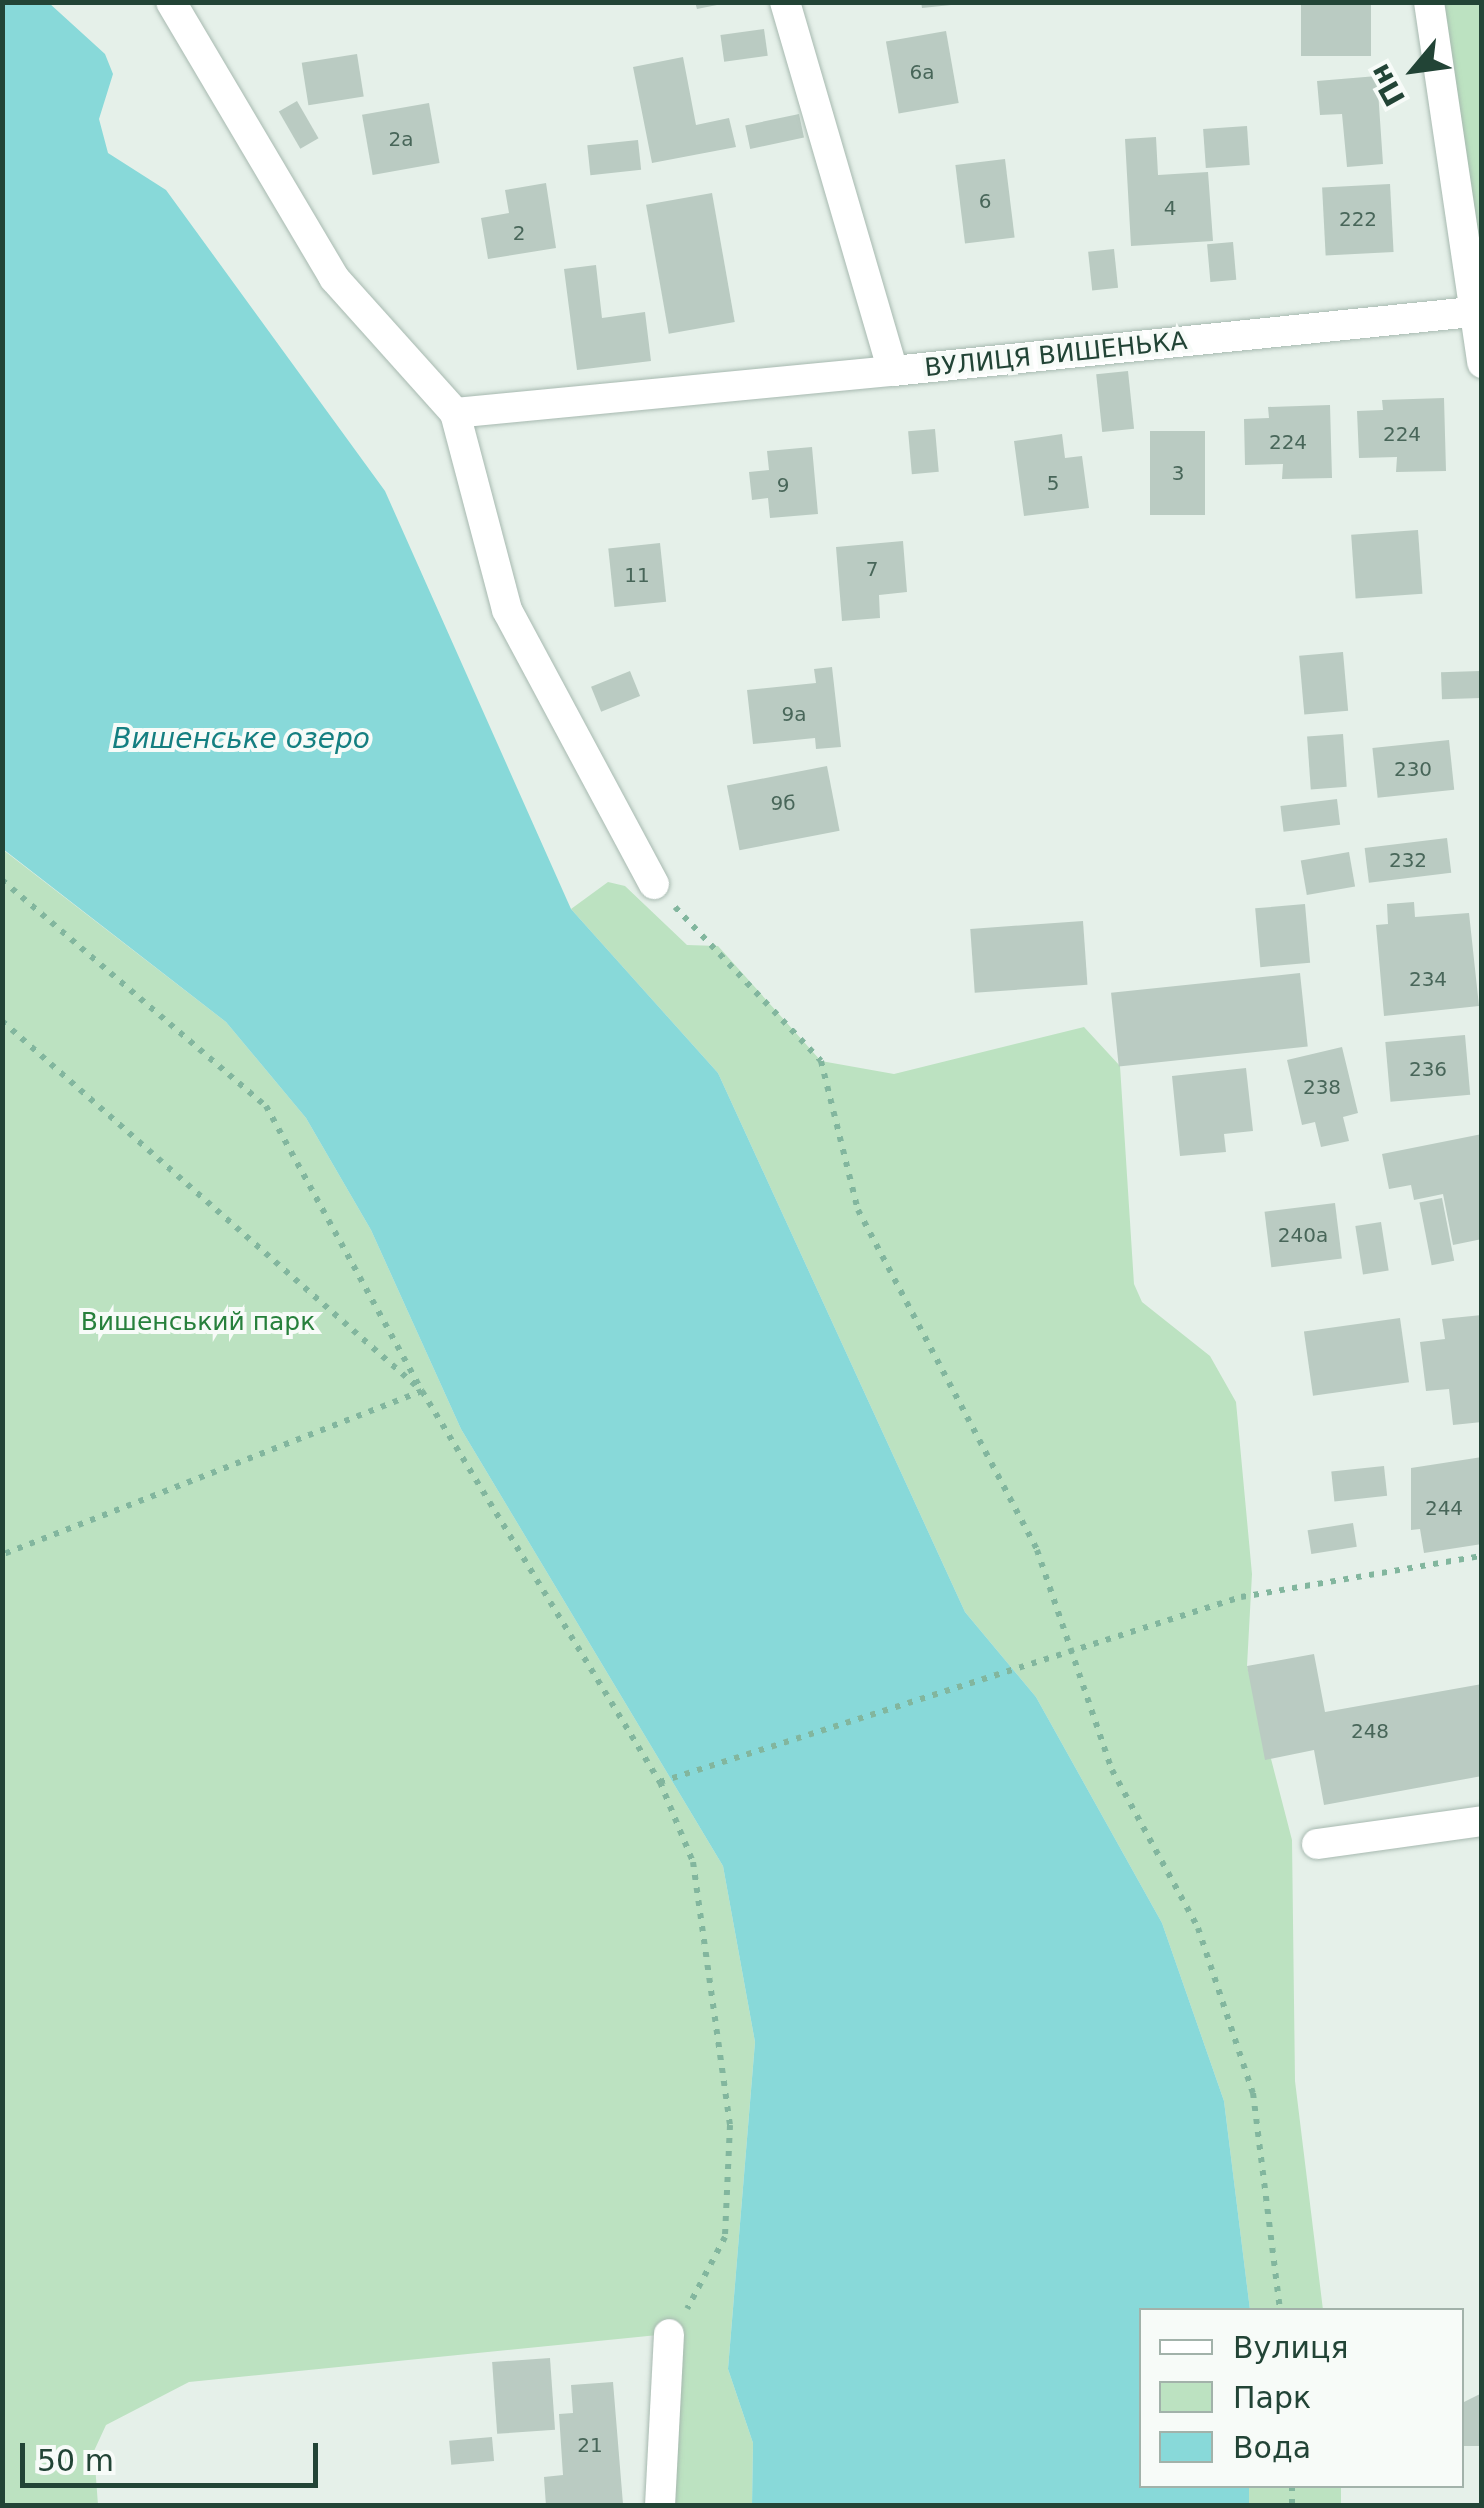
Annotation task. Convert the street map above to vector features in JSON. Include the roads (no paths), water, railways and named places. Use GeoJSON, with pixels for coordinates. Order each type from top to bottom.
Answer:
{"type":"FeatureCollection","features":[{"type":"Feature","properties":{"kind":"street"},"geometry":{"type":"LineString","coordinates":[[171,2],[324,265],[455,413],[507,610],[654,884]]}},
{"type":"Feature","properties":{"kind":"street","name":"ВУЛИЦЯ ВИШЕНЬКА"},"geometry":{"type":"LineString","coordinates":[[785,2],[893,371],[1480,312]]}},
{"type":"Feature","properties":{"kind":"street"},"geometry":{"type":"LineString","coordinates":[[1429,2],[1480,312],[1482,363]]}},
{"type":"Feature","properties":{"kind":"street"},"geometry":{"type":"LineString","coordinates":[[455,413],[893,371]]}},
{"type":"Feature","properties":{"kind":"street"},"geometry":{"type":"LineString","coordinates":[[1316,1844],[1482,1821]]}},
{"type":"Feature","properties":{"kind":"street"},"geometry":{"type":"LineString","coordinates":[[660,2506],[669,2334]]}},
{"type":"Feature","properties":{"kind":"water","name":"Вишенське озеро"},"geometry":{"type":"Polygon","coordinates":[[[2,3],[49,3],[105,54],[113,74],[99,119],[108,153],[166,190],[385,491],[571,909],[718,1073],[965,1612],[1036,1697],[1162,1923],[1224,2101],[1250,2308],[1139,2308],[1139,2488],[1249,2488],[1249,2505],[752,2505],[753,2443],[728,2369],[755,2042],[723,1866],[461,1429],[371,1230],[306,1118],[226,1022],[3,849],[2,3]]]}},
{"type":"Feature","properties":{"kind":"park label","name":"Вишенський парк"},"geometry":{"type":"Point","coordinates":[198,1322]}}]}
